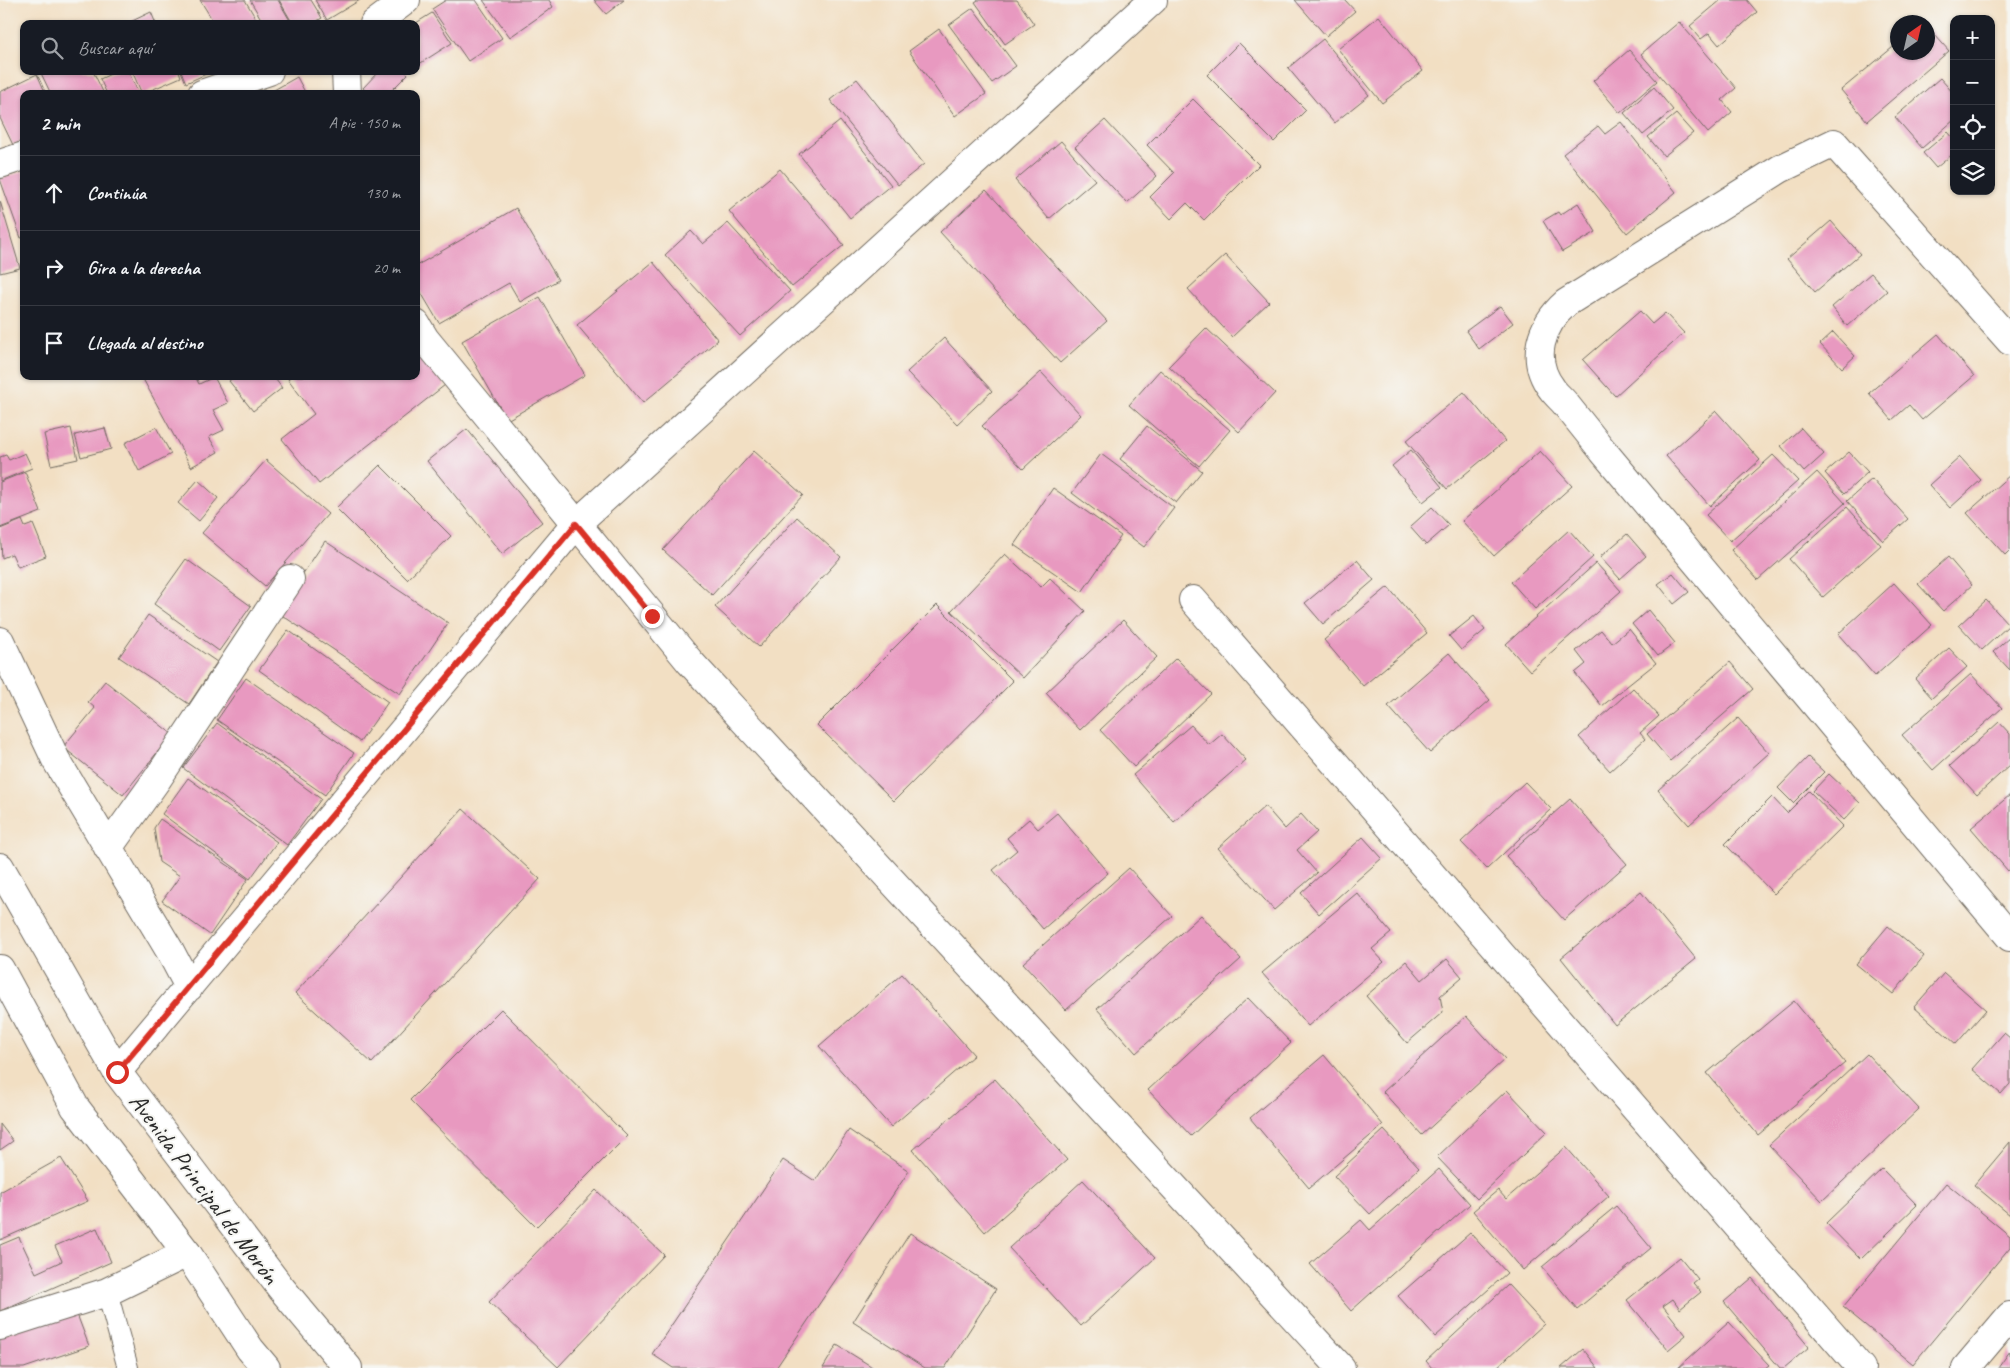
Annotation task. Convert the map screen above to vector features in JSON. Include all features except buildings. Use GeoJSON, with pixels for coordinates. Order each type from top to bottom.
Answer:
{"type":"FeatureCollection","features":[{"type":"Feature","properties":{"kind":"street"},"geometry":{"type":"LineString","coordinates":[[379,20],[406,0]]}},
{"type":"Feature","properties":{"kind":"street"},"geometry":{"type":"LineString","coordinates":[[117,1072],[576,524],[1153,0]]}},
{"type":"Feature","properties":{"kind":"street"},"geometry":{"type":"LineString","coordinates":[[214,90],[257,75]]}},
{"type":"Feature","properties":{"kind":"street"},"geometry":{"type":"LineString","coordinates":[[346,75],[347,90]]}},
{"type":"Feature","properties":{"kind":"street"},"geometry":{"type":"LineString","coordinates":[[2010,341],[1834,143],[1780,170],[1566,303],[1554,314],[1546,327],[1540,342],[1540,359],[1551,389],[1563,400],[1603,451],[2010,937]]}},
{"type":"Feature","properties":{"kind":"street"},"geometry":{"type":"LineString","coordinates":[[0,164],[20,157]]}},
{"type":"Feature","properties":{"kind":"street"},"geometry":{"type":"LineString","coordinates":[[420,331],[690,662],[1342,1368]]}},
{"type":"Feature","properties":{"kind":"street"},"geometry":{"type":"LineString","coordinates":[[108,848],[223,681],[290,579]]}},
{"type":"Feature","properties":{"kind":"street"},"geometry":{"type":"LineString","coordinates":[[1193,600],[1861,1368]]}},
{"type":"Feature","properties":{"kind":"street"},"geometry":{"type":"LineString","coordinates":[[0,641],[56,760],[170,951],[189,987]]}},
{"type":"Feature","properties":{"kind":"street","name":"Avenida Principal de Morón"},"geometry":{"type":"LineString","coordinates":[[0,867],[117,1072],[281,1288],[348,1368]]}},
{"type":"Feature","properties":{"kind":"street"},"geometry":{"type":"LineString","coordinates":[[0,969],[75,1107],[187,1253],[250,1349],[266,1368]]}},
{"type":"Feature","properties":{"kind":"street"},"geometry":{"type":"LineString","coordinates":[[0,1326],[107,1292],[187,1253]]}},
{"type":"Feature","properties":{"kind":"street"},"geometry":{"type":"LineString","coordinates":[[1966,1368],[2010,1316]]}},
{"type":"Feature","properties":{"kind":"lane"},"geometry":{"type":"LineString","coordinates":[[107,1292],[128,1368]]}},
{"type":"Feature","properties":{"kind":"route"},"geometry":{"type":"LineString","coordinates":[[117,1072],[576,524],[652,616]]}}]}
